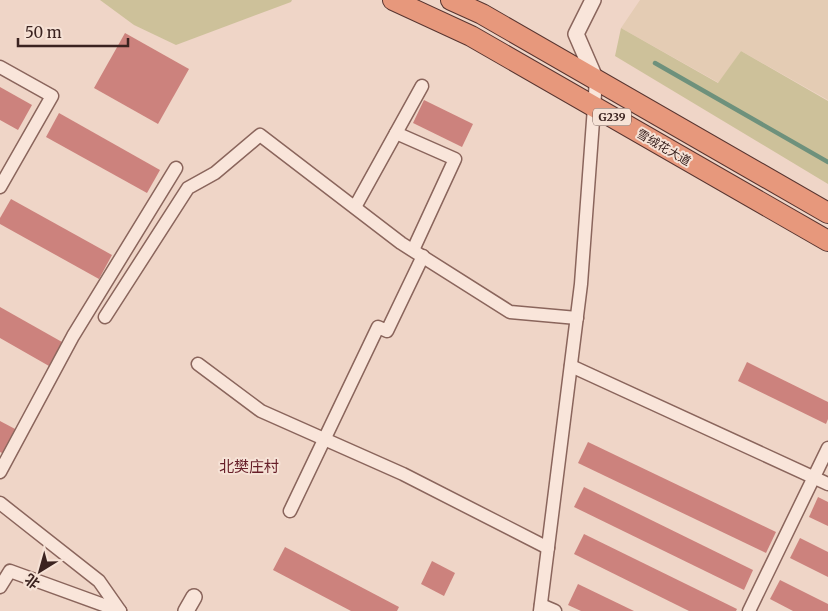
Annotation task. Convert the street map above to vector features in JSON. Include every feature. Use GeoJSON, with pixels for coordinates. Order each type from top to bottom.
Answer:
{"type":"FeatureCollection","features":[{"type":"Feature","properties":{"kind":"highway","name":"雪绒花大道"},"geometry":{"type":"LineString","coordinates":[[392,0],[471,36],[828,241]]}},
{"type":"Feature","properties":{"kind":"highway","name":"雪绒花大道"},"geometry":{"type":"LineString","coordinates":[[451,0],[482,14],[828,213]]}},
{"type":"Feature","properties":{"kind":"street"},"geometry":{"type":"LineString","coordinates":[[555,611],[541,608],[581,284],[596,80],[576,34],[593,0]]}},
{"type":"Feature","properties":{"kind":"street"},"geometry":{"type":"LineString","coordinates":[[0,68],[52,96],[0,187]]}},
{"type":"Feature","properties":{"kind":"street"},"geometry":{"type":"LineString","coordinates":[[356,207],[422,86]]}},
{"type":"Feature","properties":{"kind":"street"},"geometry":{"type":"LineString","coordinates":[[290,511],[378,327],[387,331],[455,159],[396,133]]}},
{"type":"Feature","properties":{"kind":"street"},"geometry":{"type":"LineString","coordinates":[[105,317],[188,188],[215,172],[260,135],[418,253],[510,312],[577,318]]}},
{"type":"Feature","properties":{"kind":"street"},"geometry":{"type":"LineString","coordinates":[[0,472],[73,336],[176,168]]}},
{"type":"Feature","properties":{"kind":"street"},"geometry":{"type":"LineString","coordinates":[[198,364],[261,411],[403,474],[548,548]]}},
{"type":"Feature","properties":{"kind":"street"},"geometry":{"type":"LineString","coordinates":[[571,366],[828,484]]}},
{"type":"Feature","properties":{"kind":"street"},"geometry":{"type":"LineString","coordinates":[[749,611],[828,448]]}},
{"type":"Feature","properties":{"kind":"street"},"geometry":{"type":"LineString","coordinates":[[0,503],[99,581],[120,611]]}},
{"type":"Feature","properties":{"kind":"street"},"geometry":{"type":"LineString","coordinates":[[0,587],[10,571],[120,611]]}},
{"type":"Feature","properties":{"kind":"street"},"geometry":{"type":"LineString","coordinates":[[186,611],[194,597]]}},
{"type":"Feature","properties":{"kind":"shaded area"},"geometry":{"type":"Polygon","coordinates":[[[100,0],[292,0],[291,2],[176,45],[134,25],[100,0]]]}},
{"type":"Feature","properties":{"kind":"shaded area"},"geometry":{"type":"Polygon","coordinates":[[[640,0],[828,0],[828,100],[741,51],[719,83],[621,28],[640,0]]]}},
{"type":"Feature","properties":{"kind":"shaded area"},"geometry":{"type":"Polygon","coordinates":[[[621,28],[718,83],[741,51],[828,101],[828,184],[615,56],[621,28]]]}},
{"type":"Feature","properties":{"kind":"building"},"geometry":{"type":"Polygon","coordinates":[[[125,33],[189,69],[158,124],[94,88],[125,33]]]}},
{"type":"Feature","properties":{"kind":"building"},"geometry":{"type":"Polygon","coordinates":[[[0,87],[32,105],[18,130],[0,120],[0,87]]]}},
{"type":"Feature","properties":{"kind":"building"},"geometry":{"type":"Polygon","coordinates":[[[424,100],[473,124],[462,147],[413,123],[424,100]]]}},
{"type":"Feature","properties":{"kind":"building"},"geometry":{"type":"Polygon","coordinates":[[[59,113],[160,170],[147,193],[46,137],[59,113]]]}},
{"type":"Feature","properties":{"kind":"building"},"geometry":{"type":"Polygon","coordinates":[[[11,199],[112,255],[99,279],[0,224],[0,218],[11,199]]]}},
{"type":"Feature","properties":{"kind":"building"},"geometry":{"type":"Polygon","coordinates":[[[0,307],[62,342],[49,366],[0,338],[0,307]]]}},
{"type":"Feature","properties":{"kind":"building"},"geometry":{"type":"Polygon","coordinates":[[[747,362],[828,402],[828,419],[826,424],[738,381],[747,362]]]}},
{"type":"Feature","properties":{"kind":"building"},"geometry":{"type":"Polygon","coordinates":[[[0,421],[17,430],[4,454],[0,452],[0,421]]]}},
{"type":"Feature","properties":{"kind":"building"},"geometry":{"type":"Polygon","coordinates":[[[588,442],[776,532],[766,553],[578,463],[588,442]]]}},
{"type":"Feature","properties":{"kind":"building"},"geometry":{"type":"Polygon","coordinates":[[[584,487],[753,570],[744,590],[574,507],[584,487]]]}},
{"type":"Feature","properties":{"kind":"building"},"geometry":{"type":"Polygon","coordinates":[[[818,497],[828,502],[828,526],[809,517],[818,497]]]}},
{"type":"Feature","properties":{"kind":"building"},"geometry":{"type":"Polygon","coordinates":[[[584,534],[737,609],[736,611],[689,611],[574,554],[584,534]]]}},
{"type":"Feature","properties":{"kind":"building"},"geometry":{"type":"Polygon","coordinates":[[[800,538],[828,552],[828,577],[790,558],[800,538]]]}},
{"type":"Feature","properties":{"kind":"building"},"geometry":{"type":"Polygon","coordinates":[[[285,547],[399,607],[397,611],[351,611],[273,570],[285,547]]]}},
{"type":"Feature","properties":{"kind":"building"},"geometry":{"type":"Polygon","coordinates":[[[432,561],[455,573],[444,596],[421,584],[432,561]]]}},
{"type":"Feature","properties":{"kind":"building"},"geometry":{"type":"Polygon","coordinates":[[[780,580],[828,604],[828,611],[793,611],[770,599],[780,580]]]}},
{"type":"Feature","properties":{"kind":"building"},"geometry":{"type":"Polygon","coordinates":[[[578,584],[634,611],[581,611],[568,605],[578,584]]]}},
{"type":"Feature","properties":{"kind":"waterway"},"geometry":{"type":"LineString","coordinates":[[655,63],[828,162]]}},
{"type":"Feature","properties":{"kind":"district","name":"北樊庄村"},"geometry":{"type":"Point","coordinates":[249,466]}}]}
